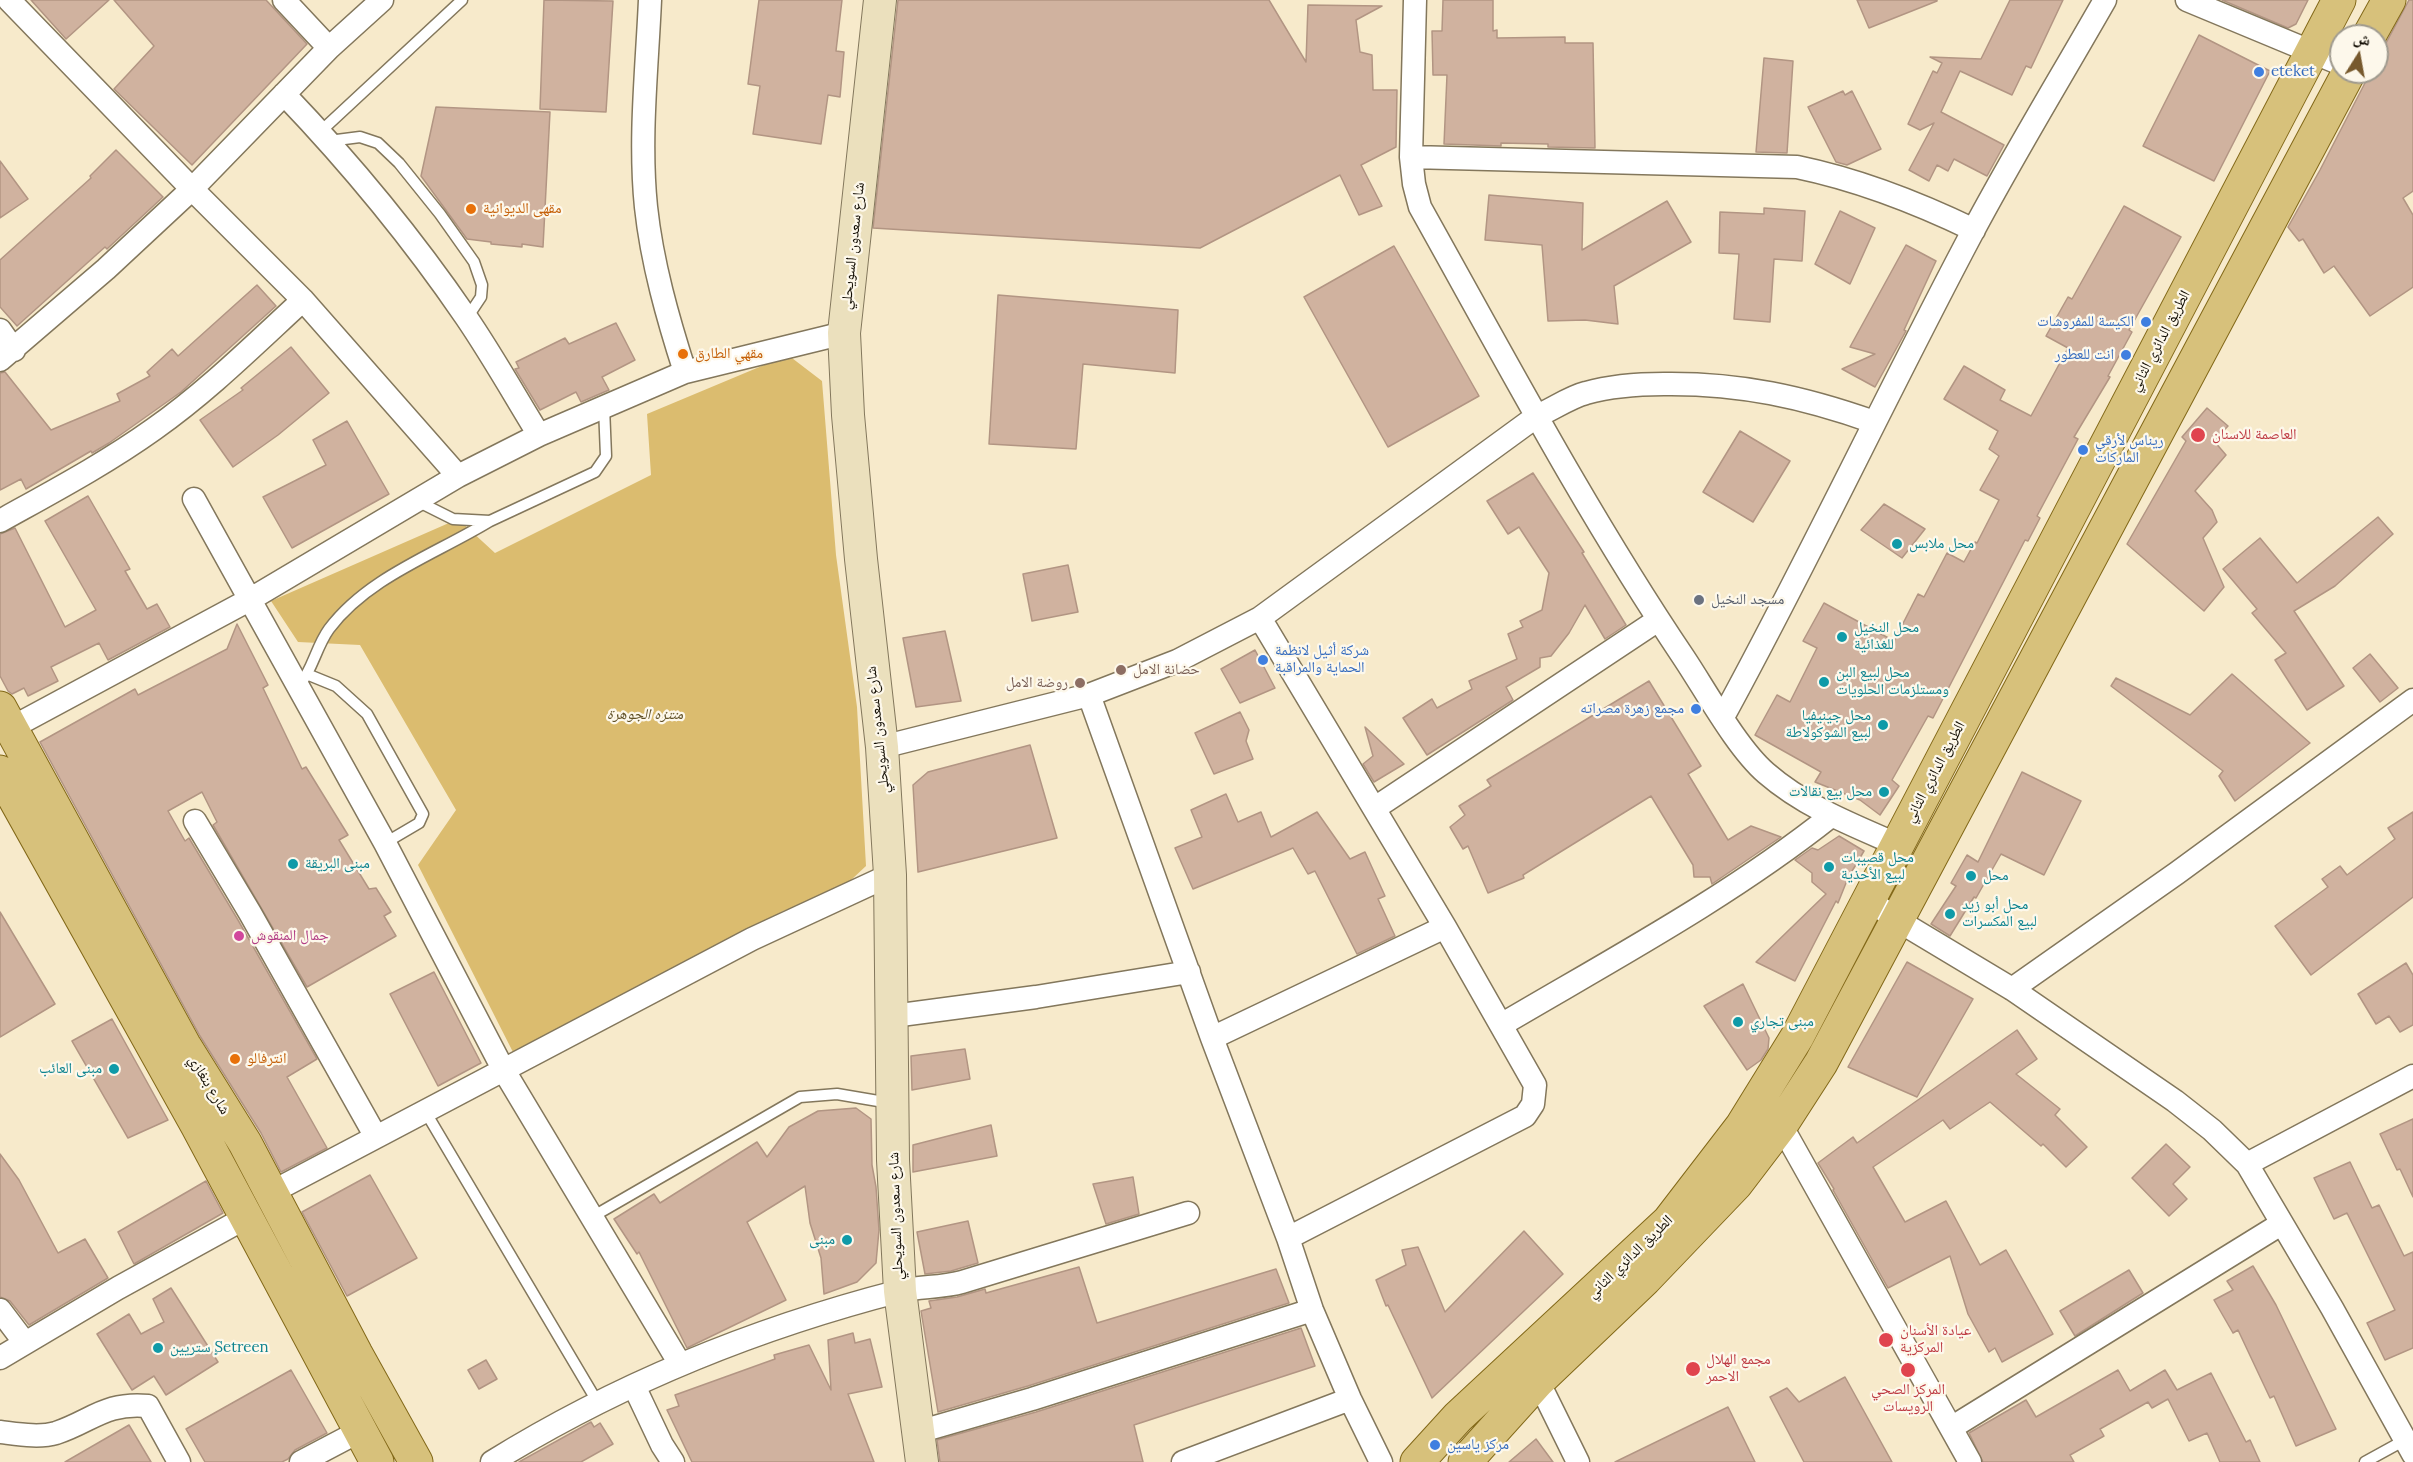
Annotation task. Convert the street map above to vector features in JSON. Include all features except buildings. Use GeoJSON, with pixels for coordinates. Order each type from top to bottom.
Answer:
{"type":"FeatureCollection","features":[{"type":"Feature","properties":{"kind":"main road","name":"شارع سعدون السويحلي"},"geometry":{"type":"LineString","coordinates":[[880,0],[844,333],[848,415],[861,559],[882,747],[890,875],[893,1161],[900,1291],[920,1447]]}},
{"type":"Feature","properties":{"kind":"main road","name":"الطريق الدائري الثاني"},"geometry":{"type":"LineString","coordinates":[[1417,1462],[1458,1417],[1669,1221],[1742,1126],[1797,1036],[1896,844],[2326,58],[2339,0]]}},
{"type":"Feature","properties":{"kind":"main road"},"geometry":{"type":"LineString","coordinates":[[2376,24],[2389,0]]}},
{"type":"Feature","properties":{"kind":"main road","name":"الطريق الدائري الثاني"},"geometry":{"type":"LineString","coordinates":[[1464,1462],[1538,1381],[1646,1280],[1736,1184],[1781,1125],[1821,1063],[2343,84]]}},
{"type":"Feature","properties":{"kind":"main road","name":"شارع بنغازي"},"geometry":{"type":"LineString","coordinates":[[6,718],[178,1035],[244,1143],[416,1462]]}},
{"type":"Feature","properties":{"kind":"main road","name":"شارع بنغازي"},"geometry":{"type":"LineString","coordinates":[[0,772],[248,1217],[377,1462]]}},
{"type":"Feature","properties":{"kind":"street"},"geometry":{"type":"LineString","coordinates":[[9,0],[303,300],[458,476]]}},
{"type":"Feature","properties":{"kind":"street"},"geometry":{"type":"LineString","coordinates":[[284,0],[329,48]]}},
{"type":"Feature","properties":{"kind":"street"},"geometry":{"type":"LineString","coordinates":[[0,330],[7,355],[192,189],[329,48],[382,0]]}},
{"type":"Feature","properties":{"kind":"street"},"geometry":{"type":"LineString","coordinates":[[650,0],[645,109],[646,206],[668,317],[684,372]]}},
{"type":"Feature","properties":{"kind":"street"},"geometry":{"type":"LineString","coordinates":[[1415,0],[1411,157],[1414,184],[1420,207],[1537,416],[1658,620],[1744,748],[1764,771],[1800,800],[1896,844]]}},
{"type":"Feature","properties":{"kind":"street"},"geometry":{"type":"LineString","coordinates":[[1723,717],[1769,632],[1874,422],[1974,230],[2105,0]]}},
{"type":"Feature","properties":{"kind":"street"},"geometry":{"type":"LineString","coordinates":[[2187,0],[2326,58]]}},
{"type":"Feature","properties":{"kind":"street"},"geometry":{"type":"LineString","coordinates":[[284,94],[325,136],[400,228],[467,318],[539,435]]}},
{"type":"Feature","properties":{"kind":"street"},"geometry":{"type":"LineString","coordinates":[[1411,157],[1797,167],[1886,191],[1974,230]]}},
{"type":"Feature","properties":{"kind":"street"},"geometry":{"type":"LineString","coordinates":[[0,521],[66,484],[153,430],[215,381],[303,300]]}},
{"type":"Feature","properties":{"kind":"street"},"geometry":{"type":"LineString","coordinates":[[6,718],[249,600],[458,476],[539,435],[684,372],[844,333]]}},
{"type":"Feature","properties":{"kind":"street"},"geometry":{"type":"LineString","coordinates":[[882,747],[1089,695],[1177,661],[1260,618],[1537,416],[1584,393],[1617,387],[1695,384],[1741,387],[1784,394],[1874,422]]}},
{"type":"Feature","properties":{"kind":"street"},"geometry":{"type":"LineString","coordinates":[[194,499],[249,600],[304,680],[502,1069],[680,1364]]}},
{"type":"Feature","properties":{"kind":"street"},"geometry":{"type":"LineString","coordinates":[[1260,618],[1375,808],[1535,1085],[1533,1104],[1525,1116],[1288,1238]]}},
{"type":"Feature","properties":{"kind":"street"},"geometry":{"type":"LineString","coordinates":[[1375,808],[1658,620]]}},
{"type":"Feature","properties":{"kind":"street"},"geometry":{"type":"LineString","coordinates":[[1089,695],[1212,1038],[1288,1238],[1312,1310],[1350,1399],[1381,1462]]}},
{"type":"Feature","properties":{"kind":"street"},"geometry":{"type":"LineString","coordinates":[[2012,989],[2178,873],[2413,700]]}},
{"type":"Feature","properties":{"kind":"street"},"geometry":{"type":"LineString","coordinates":[[1501,1025],[1682,919],[1804,838],[1831,816]]}},
{"type":"Feature","properties":{"kind":"street"},"geometry":{"type":"LineString","coordinates":[[195,821],[250,913],[376,1137]]}},
{"type":"Feature","properties":{"kind":"street"},"geometry":{"type":"LineString","coordinates":[[270,1192],[761,934],[890,875]]}},
{"type":"Feature","properties":{"kind":"street"},"geometry":{"type":"LineString","coordinates":[[1868,899],[1898,920],[2012,989],[2175,1101],[2212,1130],[2247,1164],[2409,1447]]}},
{"type":"Feature","properties":{"kind":"street"},"geometry":{"type":"LineString","coordinates":[[1212,1038],[1445,927]]}},
{"type":"Feature","properties":{"kind":"street"},"geometry":{"type":"LineString","coordinates":[[893,1016],[1036,997],[1189,972]]}},
{"type":"Feature","properties":{"kind":"street"},"geometry":{"type":"LineString","coordinates":[[2247,1164],[2413,1076]]}},
{"type":"Feature","properties":{"kind":"street"},"geometry":{"type":"LineString","coordinates":[[1781,1125],[1971,1462]]}},
{"type":"Feature","properties":{"kind":"street"},"geometry":{"type":"LineString","coordinates":[[496,1461],[598,1403],[680,1364],[801,1319],[900,1291],[952,1285],[1188,1213]]}},
{"type":"Feature","properties":{"kind":"street"},"geometry":{"type":"LineString","coordinates":[[0,1358],[118,1288],[248,1217]]}},
{"type":"Feature","properties":{"kind":"street"},"geometry":{"type":"LineString","coordinates":[[1952,1428],[2281,1224]]}},
{"type":"Feature","properties":{"kind":"street"},"geometry":{"type":"LineString","coordinates":[[0,1310],[25,1343]]}},
{"type":"Feature","properties":{"kind":"street"},"geometry":{"type":"LineString","coordinates":[[920,1447],[1167,1357],[1312,1310]]}},
{"type":"Feature","properties":{"kind":"street"},"geometry":{"type":"LineString","coordinates":[[1538,1381],[1578,1462]]}},
{"type":"Feature","properties":{"kind":"street"},"geometry":{"type":"LineString","coordinates":[[634,1386],[662,1445],[673,1462]]}},
{"type":"Feature","properties":{"kind":"street"},"geometry":{"type":"LineString","coordinates":[[1183,1462],[1350,1399]]}},
{"type":"Feature","properties":{"kind":"street"},"geometry":{"type":"LineString","coordinates":[[0,1432],[46,1435],[115,1407],[130,1404],[147,1406],[178,1462]]}},
{"type":"Feature","properties":{"kind":"street"},"geometry":{"type":"LineString","coordinates":[[301,1462],[360,1431]]}},
{"type":"Feature","properties":{"kind":"lane"},"geometry":{"type":"LineString","coordinates":[[325,136],[462,0]]}},
{"type":"Feature","properties":{"kind":"lane"},"geometry":{"type":"LineString","coordinates":[[325,136],[360,137],[378,143],[399,164],[440,214],[474,262],[482,285],[481,297],[467,318]]}},
{"type":"Feature","properties":{"kind":"lane"},"geometry":{"type":"LineString","coordinates":[[385,843],[419,823],[423,814],[367,714],[336,686],[304,680],[328,630],[368,589],[490,521],[595,472],[606,456],[604,407]]}},
{"type":"Feature","properties":{"kind":"lane"},"geometry":{"type":"LineString","coordinates":[[416,501],[453,519],[490,521]]}},
{"type":"Feature","properties":{"kind":"lane"},"geometry":{"type":"LineString","coordinates":[[592,1217],[800,1097],[837,1094],[893,1103]]}},
{"type":"Feature","properties":{"kind":"lane"},"geometry":{"type":"LineString","coordinates":[[425,1111],[598,1403]]}},
{"type":"Feature","properties":{"kind":"lane"},"geometry":{"type":"LineString","coordinates":[[2366,1462],[2409,1447]]}},
{"type":"Feature","properties":{"kind":"green space","name":"منتزه الجوهرة"},"geometry":{"type":"Polygon","coordinates":[[[788,355],[822,381],[836,555],[857,707],[866,866],[836,894],[783,911],[702,959],[517,1060],[418,865],[456,810],[360,645],[298,642],[271,601],[458,519],[495,553],[651,475],[647,414],[788,355]]]}},
{"type":"Feature","properties":{"kind":"place","name":"eteket"},"geometry":{"type":"Point","coordinates":[2259,72]}},
{"type":"Feature","properties":{"kind":"place","name":"مقهى الديوانية"},"geometry":{"type":"Point","coordinates":[471,209]}},
{"type":"Feature","properties":{"kind":"place","name":"الكيسة للمفروشات"},"geometry":{"type":"Point","coordinates":[2146,322]}},
{"type":"Feature","properties":{"kind":"place","name":"مقهي الطارق"},"geometry":{"type":"Point","coordinates":[683,354]}},
{"type":"Feature","properties":{"kind":"place","name":"انت للعطور"},"geometry":{"type":"Point","coordinates":[2126,355]}},
{"type":"Feature","properties":{"kind":"place","name":"العاصمة للاسنان"},"geometry":{"type":"Point","coordinates":[2198,435]}},
{"type":"Feature","properties":{"kind":"place","name":"ريناس لأرقي الماركات"},"geometry":{"type":"Point","coordinates":[2083,450]}},
{"type":"Feature","properties":{"kind":"place","name":"محل ملابس"},"geometry":{"type":"Point","coordinates":[1897,544]}},
{"type":"Feature","properties":{"kind":"place","name":"مسجد النخيل"},"geometry":{"type":"Point","coordinates":[1699,600]}},
{"type":"Feature","properties":{"kind":"place","name":"محل النخيل للغذائية"},"geometry":{"type":"Point","coordinates":[1842,637]}},
{"type":"Feature","properties":{"kind":"place","name":"شركة أثيل لانظمة الحماية والمراقبة"},"geometry":{"type":"Point","coordinates":[1263,660]}},
{"type":"Feature","properties":{"kind":"place","name":"حضانة الامل"},"geometry":{"type":"Point","coordinates":[1121,670]}},
{"type":"Feature","properties":{"kind":"place","name":"محل لبيع البن ومستلزمات الحلويات"},"geometry":{"type":"Point","coordinates":[1824,682]}},
{"type":"Feature","properties":{"kind":"place","name":"روضة الامل"},"geometry":{"type":"Point","coordinates":[1080,683]}},
{"type":"Feature","properties":{"kind":"place","name":"مجمع زهرة مصراته"},"geometry":{"type":"Point","coordinates":[1696,709]}},
{"type":"Feature","properties":{"kind":"place","name":"محل جينيفيا لبيع الشوكولاطة"},"geometry":{"type":"Point","coordinates":[1883,725]}},
{"type":"Feature","properties":{"kind":"place","name":"محل بيع نقالات"},"geometry":{"type":"Point","coordinates":[1884,792]}},
{"type":"Feature","properties":{"kind":"place","name":"مبنى البريقة"},"geometry":{"type":"Point","coordinates":[293,864]}},
{"type":"Feature","properties":{"kind":"place","name":"محل قصيبات لبيع الأحذية"},"geometry":{"type":"Point","coordinates":[1829,867]}},
{"type":"Feature","properties":{"kind":"place","name":"محل"},"geometry":{"type":"Point","coordinates":[1971,876]}},
{"type":"Feature","properties":{"kind":"place","name":"محل أبو زيد لبيع المكسرات"},"geometry":{"type":"Point","coordinates":[1950,914]}},
{"type":"Feature","properties":{"kind":"place","name":"جمال المنقوش"},"geometry":{"type":"Point","coordinates":[239,936]}},
{"type":"Feature","properties":{"kind":"place","name":"مبنى تجاري"},"geometry":{"type":"Point","coordinates":[1738,1022]}},
{"type":"Feature","properties":{"kind":"place","name":"انترفالو"},"geometry":{"type":"Point","coordinates":[235,1059]}},
{"type":"Feature","properties":{"kind":"place","name":"مبنى العائب"},"geometry":{"type":"Point","coordinates":[114,1069]}},
{"type":"Feature","properties":{"kind":"place","name":"مبنى"},"geometry":{"type":"Point","coordinates":[847,1240]}},
{"type":"Feature","properties":{"kind":"place","name":"عيادة الأسنان المركزية"},"geometry":{"type":"Point","coordinates":[1886,1340]}},
{"type":"Feature","properties":{"kind":"place","name":"ستريين ٍSetreen"},"geometry":{"type":"Point","coordinates":[158,1348]}},
{"type":"Feature","properties":{"kind":"place","name":"مجمع الهلال الاحمر"},"geometry":{"type":"Point","coordinates":[1693,1369]}},
{"type":"Feature","properties":{"kind":"place","name":"المركز الصحي الرويسات"},"geometry":{"type":"Point","coordinates":[1908,1370]}},
{"type":"Feature","properties":{"kind":"place","name":"مركز ياسين"},"geometry":{"type":"Point","coordinates":[1435,1445]}}]}
